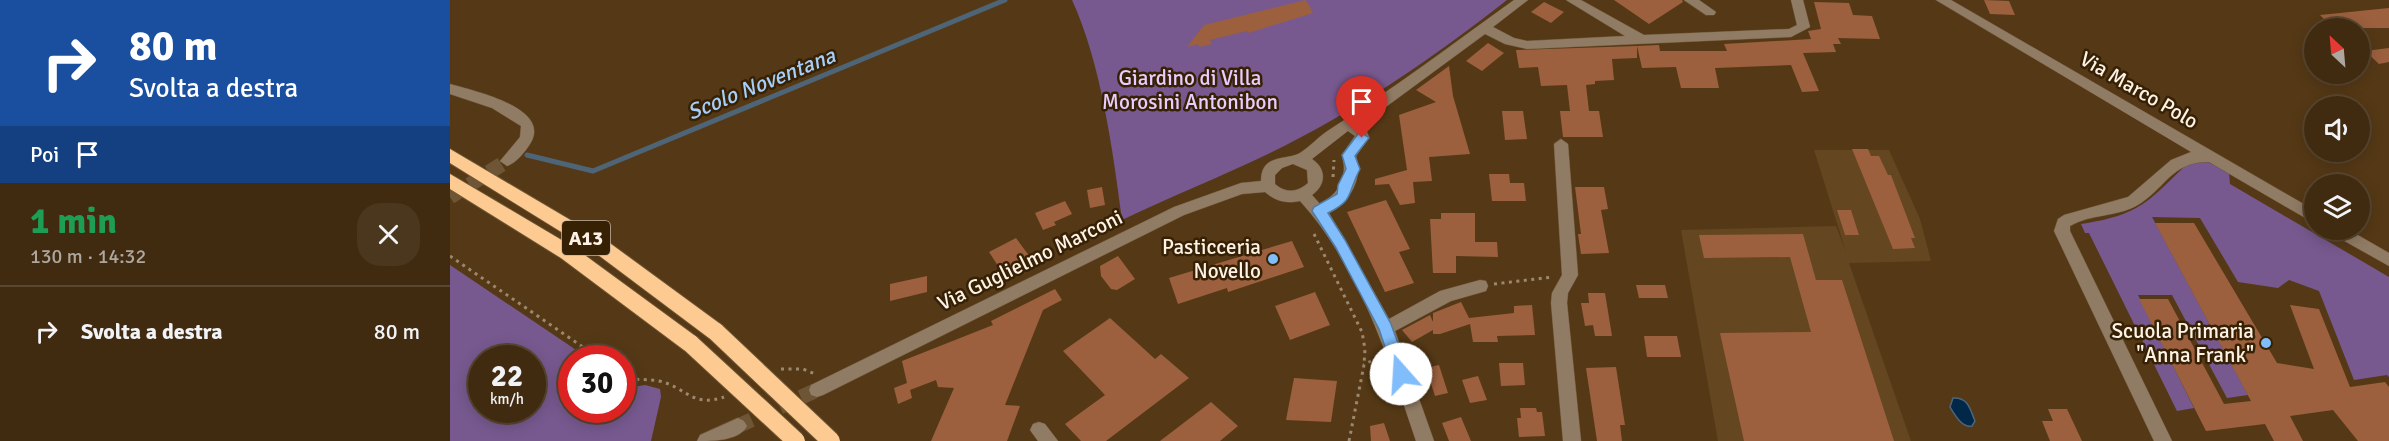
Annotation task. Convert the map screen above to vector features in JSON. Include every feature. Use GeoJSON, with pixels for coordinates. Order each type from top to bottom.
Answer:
{"type":"FeatureCollection","features":[{"type":"Feature","properties":{"kind":"highway","name":"A13"},"geometry":{"type":"LineString","coordinates":[[450,155],[604,249],[716,332],[831,441]]}},
{"type":"Feature","properties":{"kind":"highway","name":"A13"},"geometry":{"type":"LineString","coordinates":[[450,181],[567,253],[629,296],[691,344],[796,441]]}},
{"type":"Feature","properties":{"kind":"street"},"geometry":{"type":"LineString","coordinates":[[1301,160],[1331,135],[1378,106],[1522,0]]}},
{"type":"Feature","properties":{"kind":"street"},"geometry":{"type":"LineString","coordinates":[[1572,0],[1640,39]]}},
{"type":"Feature","properties":{"kind":"street"},"geometry":{"type":"LineString","coordinates":[[1690,0],[1710,12]]}},
{"type":"Feature","properties":{"kind":"street"},"geometry":{"type":"LineString","coordinates":[[1484,28],[1527,45],[1797,32],[1802,30],[1804,24],[1797,0]]}},
{"type":"Feature","properties":{"kind":"street","name":"Via Marco Polo"},"geometry":{"type":"LineString","coordinates":[[1942,0],[2304,211]]}},
{"type":"Feature","properties":{"kind":"street"},"geometry":{"type":"LineString","coordinates":[[450,89],[512,111],[528,123],[529,131],[526,141],[507,161]]}},
{"type":"Feature","properties":{"kind":"street"},"geometry":{"type":"LineString","coordinates":[[1319,211],[1344,196],[1345,185],[1353,169],[1349,155],[1362,138],[1360,131],[1348,125]]}},
{"type":"Feature","properties":{"kind":"street"},"geometry":{"type":"LineString","coordinates":[[1561,144],[1570,265],[1568,280],[1560,293],[1558,303],[1572,441]]}},
{"type":"Feature","properties":{"kind":"street"},"geometry":{"type":"LineString","coordinates":[[2163,441],[2062,231],[2063,223],[2074,217],[2123,206],[2146,191],[2180,159],[2191,155],[2212,157]]}},
{"type":"Feature","properties":{"kind":"street"},"geometry":{"type":"LineString","coordinates":[[1268,186],[1268,174],[1272,168],[1285,160],[1301,160],[1314,167],[1318,179],[1310,191],[1303,195],[1319,211],[1341,244],[1386,328],[1425,441]]}},
{"type":"Feature","properties":{"kind":"street","name":"Via Guglielmo Marconi"},"geometry":{"type":"LineString","coordinates":[[817,390],[1179,211],[1240,189],[1268,186],[1279,195],[1286,197],[1303,195]]}},
{"type":"Feature","properties":{"kind":"street"},"geometry":{"type":"LineString","coordinates":[[2354,240],[2389,260]]}},
{"type":"Feature","properties":{"kind":"street"},"geometry":{"type":"LineString","coordinates":[[1386,328],[1446,296],[1480,286]]}},
{"type":"Feature","properties":{"kind":"street"},"geometry":{"type":"LineString","coordinates":[[706,441],[738,426]]}},
{"type":"Feature","properties":{"kind":"path"},"geometry":{"type":"LineString","coordinates":[[450,256],[580,345]]}},
{"type":"Feature","properties":{"kind":"path"},"geometry":{"type":"LineString","coordinates":[[1480,286],[1554,277],[1568,280]]}},
{"type":"Feature","properties":{"kind":"path"},"geometry":{"type":"LineString","coordinates":[[1349,441],[1364,365],[1384,354]]}},
{"type":"Feature","properties":{"kind":"shaded area"},"geometry":{"type":"Polygon","coordinates":[[[1814,150],[1889,150],[1920,219],[1931,261],[1849,263],[1911,441],[1718,441],[1681,230],[1836,226],[1846,252],[1814,150]]]}},
{"type":"Feature","properties":{"kind":"green space","name":"Giardino di Villa Morosini Antonibon"},"geometry":{"type":"Polygon","coordinates":[[[1072,0],[1507,0],[1392,83],[1331,121],[1268,154],[1122,220],[1110,137],[1098,79],[1091,51],[1072,0]]]}},
{"type":"Feature","properties":{"kind":"green space"},"geometry":{"type":"Polygon","coordinates":[[[2189,162],[2208,162],[2229,173],[2230,184],[2304,227],[2304,240],[2326,240],[2389,277],[2389,377],[2387,375],[2354,380],[2319,291],[2289,280],[2278,288],[2238,282],[2200,218],[2152,217],[2248,395],[2227,398],[2172,295],[2138,295],[2194,408],[2177,411],[2089,233],[2085,233],[2081,224],[2130,211],[2142,205],[2189,162]]]}},
{"type":"Feature","properties":{"kind":"green space"},"geometry":{"type":"Polygon","coordinates":[[[450,265],[569,345],[558,345],[558,423],[636,423],[636,386],[645,385],[660,389],[661,397],[651,441],[450,441],[450,265]]]}},
{"type":"Feature","properties":{"kind":"water"},"geometry":{"type":"Polygon","coordinates":[[[1953,398],[1962,399],[1968,405],[1975,421],[1972,426],[1962,423],[1954,414],[1950,407],[1953,398]]]}},
{"type":"Feature","properties":{"kind":"building"},"geometry":{"type":"Polygon","coordinates":[[[1306,0],[1313,13],[1248,33],[1247,31],[1210,40],[1212,44],[1187,47],[1204,25],[1306,0]]]}},
{"type":"Feature","properties":{"kind":"building"},"geometry":{"type":"Polygon","coordinates":[[[1614,0],[1682,0],[1683,2],[1649,24],[1614,0]]]}},
{"type":"Feature","properties":{"kind":"building"},"geometry":{"type":"Polygon","coordinates":[[[1984,0],[2009,1],[2015,15],[1990,14],[1984,0]]]}},
{"type":"Feature","properties":{"kind":"building"},"geometry":{"type":"Polygon","coordinates":[[[1544,2],[1564,12],[1551,23],[1531,12],[1544,2]]]}},
{"type":"Feature","properties":{"kind":"building"},"geometry":{"type":"Polygon","coordinates":[[[1814,2],[1849,3],[1853,15],[1872,16],[1880,39],[1838,38],[1841,44],[1833,44],[1836,52],[1803,53],[1819,91],[1802,92],[1791,65],[1715,68],[1719,88],[1681,88],[1676,67],[1642,68],[1637,46],[1659,45],[1660,51],[1727,51],[1724,44],[1811,39],[1808,31],[1821,29],[1814,2]]]}},
{"type":"Feature","properties":{"kind":"building"},"geometry":{"type":"Polygon","coordinates":[[[2389,8],[2389,28],[2370,28],[2370,18],[2323,18],[2320,15],[2389,8]]]}},
{"type":"Feature","properties":{"kind":"building"},"geometry":{"type":"Polygon","coordinates":[[[1488,43],[1504,53],[1482,71],[1466,61],[1488,43]]]}},
{"type":"Feature","properties":{"kind":"building"},"geometry":{"type":"Polygon","coordinates":[[[1637,46],[1637,58],[1612,59],[1614,80],[1595,81],[1595,84],[1586,85],[1589,111],[1599,111],[1603,137],[1563,137],[1560,111],[1570,111],[1567,85],[1541,86],[1538,67],[1519,68],[1516,50],[1637,46]]]}},
{"type":"Feature","properties":{"kind":"building"},"geometry":{"type":"Polygon","coordinates":[[[2389,48],[2389,62],[2379,64],[2370,56],[2370,50],[2389,48]]]}},
{"type":"Feature","properties":{"kind":"building"},"geometry":{"type":"Polygon","coordinates":[[[1449,66],[1453,96],[1470,154],[1429,157],[1432,181],[1413,182],[1415,203],[1400,205],[1389,184],[1375,185],[1375,179],[1407,170],[1399,115],[1436,102],[1416,90],[1449,66]]]}},
{"type":"Feature","properties":{"kind":"building"},"geometry":{"type":"Polygon","coordinates":[[[1502,111],[1523,111],[1527,139],[1505,140],[1502,111]]]}},
{"type":"Feature","properties":{"kind":"building"},"geometry":{"type":"Polygon","coordinates":[[[1852,149],[1868,149],[1871,156],[1879,156],[1888,175],[1891,175],[1915,238],[1911,238],[1915,248],[1893,249],[1852,149]]]}},
{"type":"Feature","properties":{"kind":"building"},"geometry":{"type":"Polygon","coordinates":[[[1489,174],[1509,174],[1510,183],[1524,183],[1526,201],[1492,201],[1489,174]]]}},
{"type":"Feature","properties":{"kind":"building"},"geometry":{"type":"Polygon","coordinates":[[[1102,187],[1105,205],[1090,208],[1087,190],[1102,187]]]}},
{"type":"Feature","properties":{"kind":"building"},"geometry":{"type":"Polygon","coordinates":[[[1575,187],[1604,187],[1608,209],[1601,210],[1609,253],[1581,254],[1575,187]]]}},
{"type":"Feature","properties":{"kind":"building"},"geometry":{"type":"Polygon","coordinates":[[[1386,200],[1410,249],[1399,252],[1414,283],[1385,292],[1347,212],[1386,200]]]}},
{"type":"Feature","properties":{"kind":"building"},"geometry":{"type":"Polygon","coordinates":[[[1065,201],[1072,214],[1054,222],[1056,225],[1043,230],[1035,213],[1065,201]]]}},
{"type":"Feature","properties":{"kind":"building"},"geometry":{"type":"Polygon","coordinates":[[[1837,210],[1851,210],[1859,235],[1845,235],[1837,210]]]}},
{"type":"Feature","properties":{"kind":"building"},"geometry":{"type":"Polygon","coordinates":[[[1441,213],[1475,213],[1475,242],[1497,242],[1498,257],[1456,256],[1456,273],[1433,273],[1430,219],[1441,219],[1441,213]]]}},
{"type":"Feature","properties":{"kind":"building"},"geometry":{"type":"Polygon","coordinates":[[[2155,223],[2194,223],[2277,363],[2314,369],[2290,305],[2319,309],[2350,387],[2385,382],[2389,387],[2389,441],[2358,441],[2333,410],[2290,416],[2303,441],[2274,441],[2265,424],[2206,431],[2139,299],[2168,299],[2224,404],[2251,401],[2155,223]]]}},
{"type":"Feature","properties":{"kind":"building"},"geometry":{"type":"Polygon","coordinates":[[[1803,234],[1816,280],[1842,280],[1894,441],[1744,441],[1720,333],[1811,332],[1790,257],[1704,258],[1699,235],[1803,234]]]}},
{"type":"Feature","properties":{"kind":"building"},"geometry":{"type":"Polygon","coordinates":[[[1016,238],[1030,257],[1002,272],[989,252],[1016,238]]]}},
{"type":"Feature","properties":{"kind":"building"},"geometry":{"type":"Polygon","coordinates":[[[1292,241],[1304,267],[1228,292],[1227,288],[1178,304],[1169,278],[1292,241]]]}},
{"type":"Feature","properties":{"kind":"building"},"geometry":{"type":"Polygon","coordinates":[[[1118,256],[1135,279],[1117,290],[1111,289],[1101,276],[1100,266],[1118,256]]]}},
{"type":"Feature","properties":{"kind":"building"},"geometry":{"type":"Polygon","coordinates":[[[927,276],[927,292],[890,301],[890,284],[927,276]]]}},
{"type":"Feature","properties":{"kind":"building"},"geometry":{"type":"Polygon","coordinates":[[[1636,285],[1665,285],[1668,298],[1639,298],[1636,285]]]}},
{"type":"Feature","properties":{"kind":"building"},"geometry":{"type":"Polygon","coordinates":[[[1055,289],[1062,300],[1043,310],[1005,405],[1020,406],[1007,441],[931,441],[954,388],[938,387],[936,380],[910,390],[912,398],[898,404],[894,388],[907,383],[902,361],[993,325],[991,321],[1055,289]]]}},
{"type":"Feature","properties":{"kind":"building"},"geometry":{"type":"Polygon","coordinates":[[[1315,292],[1330,325],[1290,340],[1275,306],[1315,292]]]}},
{"type":"Feature","properties":{"kind":"building"},"geometry":{"type":"Polygon","coordinates":[[[1588,293],[1605,293],[1612,336],[1595,336],[1593,325],[1585,326],[1581,303],[1589,303],[1588,293]]]}},
{"type":"Feature","properties":{"kind":"building"},"geometry":{"type":"Polygon","coordinates":[[[1461,302],[1469,318],[1514,313],[1514,306],[1532,305],[1535,335],[1497,336],[1498,342],[1473,342],[1470,324],[1440,334],[1433,334],[1433,330],[1412,342],[1402,330],[1430,315],[1433,322],[1433,313],[1461,302]]]}},
{"type":"Feature","properties":{"kind":"building"},"geometry":{"type":"Polygon","coordinates":[[[1110,318],[1155,359],[1161,354],[1189,378],[1106,441],[1081,441],[1065,424],[1105,395],[1063,351],[1110,318]]]}},
{"type":"Feature","properties":{"kind":"building"},"geometry":{"type":"Polygon","coordinates":[[[1644,336],[1677,336],[1681,357],[1647,357],[1644,336]]]}},
{"type":"Feature","properties":{"kind":"building"},"geometry":{"type":"Polygon","coordinates":[[[1499,363],[1523,363],[1525,385],[1501,386],[1499,363]]]}},
{"type":"Feature","properties":{"kind":"building"},"geometry":{"type":"Polygon","coordinates":[[[1439,365],[1448,393],[1435,396],[1426,368],[1439,365]]]}},
{"type":"Feature","properties":{"kind":"building"},"geometry":{"type":"Polygon","coordinates":[[[1616,367],[1625,425],[1620,425],[1622,441],[1597,441],[1586,368],[1616,367]]]}},
{"type":"Feature","properties":{"kind":"building"},"geometry":{"type":"Polygon","coordinates":[[[1478,376],[1487,400],[1470,403],[1462,380],[1478,376]]]}},
{"type":"Feature","properties":{"kind":"building"},"geometry":{"type":"Polygon","coordinates":[[[1294,378],[1337,381],[1331,422],[1286,420],[1294,378]]]}},
{"type":"Feature","properties":{"kind":"building"},"geometry":{"type":"Polygon","coordinates":[[[1211,402],[1238,426],[1220,441],[1160,441],[1211,402]]]}},
{"type":"Feature","properties":{"kind":"building"},"geometry":{"type":"Polygon","coordinates":[[[1520,408],[1536,408],[1537,412],[1542,412],[1545,436],[1519,437],[1517,418],[1521,418],[1520,408]]]}},
{"type":"Feature","properties":{"kind":"building"},"geometry":{"type":"Polygon","coordinates":[[[2048,409],[2067,409],[2082,441],[2050,441],[2042,421],[2053,421],[2048,409]]]}},
{"type":"Feature","properties":{"kind":"building"},"geometry":{"type":"Polygon","coordinates":[[[1461,417],[1471,441],[1449,441],[1442,423],[1461,417]]]}},
{"type":"Feature","properties":{"kind":"building"},"geometry":{"type":"Polygon","coordinates":[[[1384,423],[1390,441],[1371,441],[1370,426],[1384,423]]]}},
{"type":"Feature","properties":{"kind":"waterway","name":"Scolo Noventana"},"geometry":{"type":"LineString","coordinates":[[527,155],[593,171],[1005,0]]}},
{"type":"Feature","properties":{"kind":"tunnel"},"geometry":{"type":"LineString","coordinates":[[450,197],[507,161]]}},
{"type":"Feature","properties":{"kind":"tunnel"},"geometry":{"type":"LineString","coordinates":[[738,426],[817,390]]}},
{"type":"Feature","properties":{"kind":"place","name":"Pasticceria Novello"},"geometry":{"type":"Point","coordinates":[1273,259]}},
{"type":"Feature","properties":{"kind":"place","name":"Scuola Primaria \"Anna Frank\""},"geometry":{"type":"Point","coordinates":[2266,343]}},
{"type":"Feature","properties":{"kind":"route"},"geometry":{"type":"LineString","coordinates":[[1362,138],[1350,151],[1353,169],[1345,185],[1344,196],[1319,211],[1341,244],[1386,328],[1401,374]]}}]}
